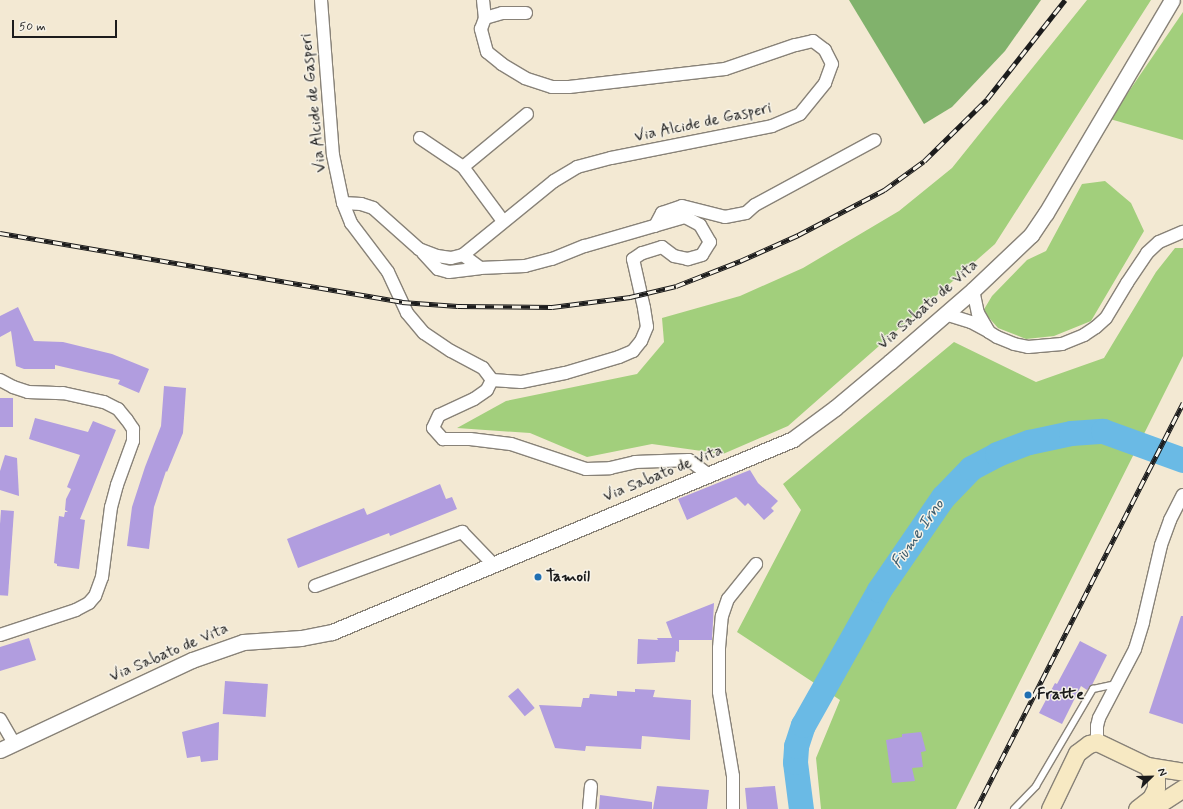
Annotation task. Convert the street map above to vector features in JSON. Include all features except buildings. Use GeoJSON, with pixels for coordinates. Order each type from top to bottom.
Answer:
{"type":"FeatureCollection","features":[{"type":"Feature","properties":{"kind":"main road"},"geometry":{"type":"LineString","coordinates":[[1050,809],[1077,753],[1089,744],[1096,742],[1147,766],[1183,772]]}},
{"type":"Feature","properties":{"kind":"main road"},"geometry":{"type":"LineString","coordinates":[[1137,809],[1155,793],[1158,783],[1147,766]]}},
{"type":"Feature","properties":{"kind":"main road"},"geometry":{"type":"LineString","coordinates":[[1151,809],[1183,788]]}},
{"type":"Feature","properties":{"kind":"street","name":"Via Alcide de Gasperi"},"geometry":{"type":"LineString","coordinates":[[321,0],[333,155],[344,203],[351,223],[388,272],[407,313],[424,333],[482,368],[492,380]]}},
{"type":"Feature","properties":{"kind":"street"},"geometry":{"type":"LineString","coordinates":[[482,0],[485,18],[502,13],[526,13]]}},
{"type":"Feature","properties":{"kind":"street","name":"Via Sabato de Vita"},"geometry":{"type":"LineString","coordinates":[[4,747],[144,681],[226,646],[256,640],[301,638],[332,632],[779,446],[804,432],[835,408],[973,290],[1031,235],[1046,213],[1172,0]]}},
{"type":"Feature","properties":{"kind":"street","name":"Via Alcide de Gasperi"},"geometry":{"type":"LineString","coordinates":[[463,255],[554,181],[577,167],[611,158],[772,126],[800,114],[825,83],[832,64],[825,50],[813,41],[795,45],[725,69],[569,87],[552,87],[525,78],[502,64],[487,52],[481,29],[485,18]]}},
{"type":"Feature","properties":{"kind":"street"},"geometry":{"type":"LineString","coordinates":[[463,167],[527,114]]}},
{"type":"Feature","properties":{"kind":"street"},"geometry":{"type":"LineString","coordinates":[[420,138],[463,167],[503,221]]}},
{"type":"Feature","properties":{"kind":"street"},"geometry":{"type":"LineString","coordinates":[[655,226],[662,213],[682,206],[725,217],[746,213],[755,204],[875,140]]}},
{"type":"Feature","properties":{"kind":"street"},"geometry":{"type":"LineString","coordinates":[[344,203],[361,204],[373,208],[438,269],[449,272],[480,268],[525,266],[552,259],[585,246],[685,218],[700,224],[710,242],[702,255],[688,260],[674,256],[662,247],[642,253],[632,259],[647,327],[641,341],[633,351],[619,357],[565,373],[521,382],[492,380],[487,390],[439,415],[433,428],[443,439],[470,439],[512,444],[586,469],[610,468],[635,462],[689,460],[709,475]]}},
{"type":"Feature","properties":{"kind":"street"},"geometry":{"type":"LineString","coordinates":[[945,314],[971,322],[1014,344],[1028,347],[1062,344],[1084,335],[1106,318],[1126,283],[1147,253],[1159,242],[1183,232]]}},
{"type":"Feature","properties":{"kind":"street"},"geometry":{"type":"LineString","coordinates":[[419,250],[437,256],[451,258],[463,255],[480,268]]}},
{"type":"Feature","properties":{"kind":"street"},"geometry":{"type":"LineString","coordinates":[[973,290],[978,313],[989,332]]}},
{"type":"Feature","properties":{"kind":"street"},"geometry":{"type":"LineString","coordinates":[[0,380],[13,387],[28,392],[63,393],[104,402],[118,409],[133,429],[133,441],[117,485],[111,507],[102,577],[95,596],[89,603],[76,610],[0,635]]}},
{"type":"Feature","properties":{"kind":"street"},"geometry":{"type":"LineString","coordinates":[[1096,742],[1099,718],[1135,649],[1161,545],[1170,520],[1183,495]]}},
{"type":"Feature","properties":{"kind":"street"},"geometry":{"type":"LineString","coordinates":[[315,586],[462,532],[493,564]]}},
{"type":"Feature","properties":{"kind":"street"},"geometry":{"type":"LineString","coordinates":[[733,809],[733,776],[719,692],[719,648],[721,624],[725,604],[756,564]]}},
{"type":"Feature","properties":{"kind":"street"},"geometry":{"type":"LineString","coordinates":[[0,719],[4,747]]}},
{"type":"Feature","properties":{"kind":"street"},"geometry":{"type":"LineString","coordinates":[[589,809],[591,786]]}},
{"type":"Feature","properties":{"kind":"lane"},"geometry":{"type":"LineString","coordinates":[[1014,809],[1036,786],[1094,688],[1117,684]]}},
{"type":"Feature","properties":{"kind":"green space"},"geometry":{"type":"Polygon","coordinates":[[[849,0],[1041,0],[1005,51],[952,107],[924,124],[849,0]]]}},
{"type":"Feature","properties":{"kind":"green space"},"geometry":{"type":"Polygon","coordinates":[[[1087,0],[1151,0],[995,244],[788,426],[723,454],[652,444],[587,457],[530,433],[457,428],[506,401],[637,374],[664,342],[662,318],[740,296],[803,268],[899,211],[952,168],[1087,0]]]}},
{"type":"Feature","properties":{"kind":"green space"},"geometry":{"type":"Polygon","coordinates":[[[1183,12],[1183,140],[1110,119],[1183,12]]]}},
{"type":"Feature","properties":{"kind":"green space"},"geometry":{"type":"Polygon","coordinates":[[[1105,181],[1131,203],[1144,231],[1091,321],[1054,336],[1026,339],[998,328],[983,311],[992,296],[1027,260],[1046,251],[1082,184],[1105,181]]]}},
{"type":"Feature","properties":{"kind":"green space"},"geometry":{"type":"Polygon","coordinates":[[[1175,248],[1183,248],[1183,356],[956,809],[821,809],[816,758],[840,700],[737,632],[801,510],[783,484],[954,342],[1036,382],[1104,358],[1156,272],[1175,248]]]}},
{"type":"Feature","properties":{"kind":"waterway","name":"Fiume Irno"},"geometry":{"type":"LineString","coordinates":[[801,809],[795,762],[796,746],[803,725],[879,590],[943,497],[971,468],[997,454],[1029,442],[1071,433],[1103,431],[1183,460]]}},
{"type":"Feature","properties":{"kind":"railway"},"geometry":{"type":"LineString","coordinates":[[0,233],[402,302],[458,306],[552,307],[630,297],[676,286],[740,261],[798,235],[884,190],[924,161],[987,99],[1065,0]]}},
{"type":"Feature","properties":{"kind":"railway"},"geometry":{"type":"LineString","coordinates":[[976,809],[1183,403]]}},
{"type":"Feature","properties":{"kind":"place","name":"Tamoil"},"geometry":{"type":"Point","coordinates":[538,577]}},
{"type":"Feature","properties":{"kind":"place","name":"Fratte"},"geometry":{"type":"Point","coordinates":[1028,695]}}]}
